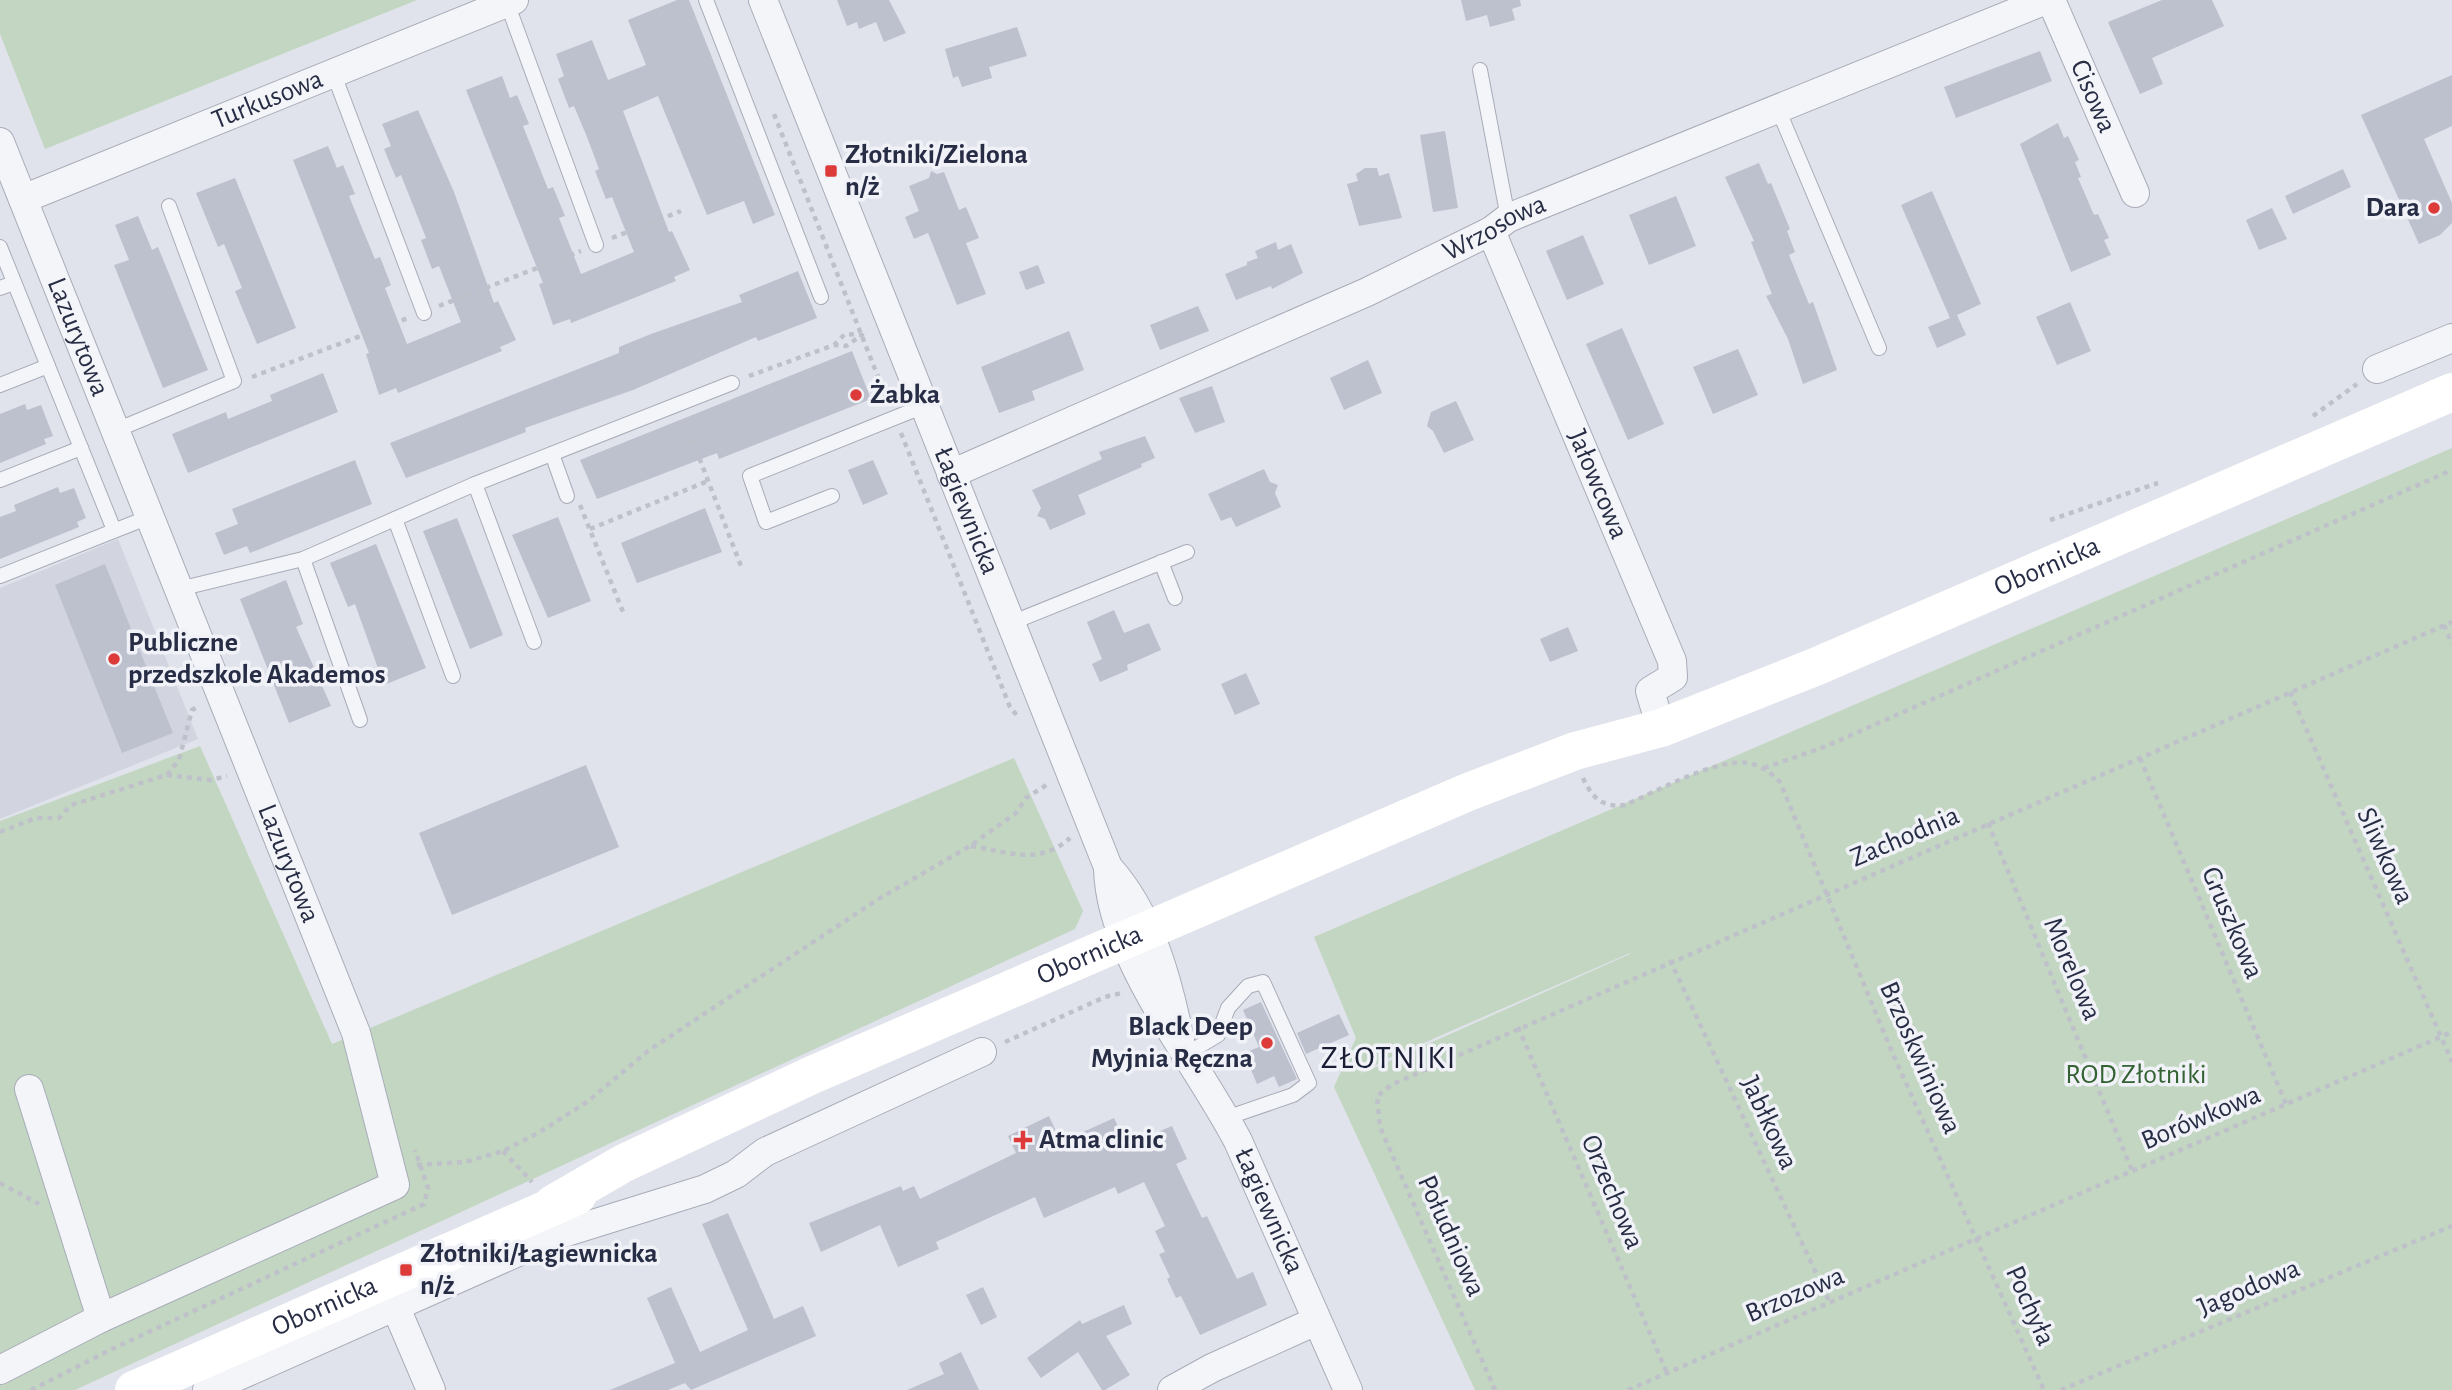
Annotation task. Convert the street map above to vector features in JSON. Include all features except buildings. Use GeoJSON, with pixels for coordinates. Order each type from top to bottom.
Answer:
{"type":"FeatureCollection","features":[{"type":"Feature","properties":{"kind":"main road","name":"Obornicka"},"geometry":{"type":"LineString","coordinates":[[134,1390],[715,1119],[1141,946],[1442,831],[1649,732],[1815,667],[2452,392]]}},
{"type":"Feature","properties":{"kind":"main road","name":"Obornicka"},"geometry":{"type":"LineString","coordinates":[[1141,946],[1480,788],[1575,751],[1649,732]]}},
{"type":"Feature","properties":{"kind":"street","name":"Łagiewnicka"},"geometry":{"type":"LineString","coordinates":[[763,0],[1108,867],[1108,895],[1141,946],[1184,1047]]}},
{"type":"Feature","properties":{"kind":"street","name":"Wrzosowa"},"geometry":{"type":"LineString","coordinates":[[951,474],[1367,292],[1500,224],[2046,0]]}},
{"type":"Feature","properties":{"kind":"street","name":"Cisowa"},"geometry":{"type":"LineString","coordinates":[[2051,0],[2135,193]]}},
{"type":"Feature","properties":{"kind":"street","name":"Turkusowa"},"geometry":{"type":"LineString","coordinates":[[23,199],[510,1]]}},
{"type":"Feature","properties":{"kind":"street","name":"Lazurytowa"},"geometry":{"type":"LineString","coordinates":[[0,142],[356,1033],[395,1185],[102,1318],[0,1370]]}},
{"type":"Feature","properties":{"kind":"street","name":"Jałowcowa"},"geometry":{"type":"LineString","coordinates":[[1500,224],[1672,661],[1674,677],[1650,691],[1649,732]]}},
{"type":"Feature","properties":{"kind":"street"},"geometry":{"type":"LineString","coordinates":[[2377,369],[2452,338]]}},
{"type":"Feature","properties":{"kind":"street","name":"Łagiewnicka"},"geometry":{"type":"LineString","coordinates":[[1141,946],[1153,1000],[1226,1118],[1348,1390]]}},
{"type":"Feature","properties":{"kind":"street"},"geometry":{"type":"LineString","coordinates":[[207,1390],[554,1237],[705,1189],[736,1174],[765,1152],[982,1052]]}},
{"type":"Feature","properties":{"kind":"street"},"geometry":{"type":"LineString","coordinates":[[29,1089],[102,1318]]}},
{"type":"Feature","properties":{"kind":"street"},"geometry":{"type":"LineString","coordinates":[[396,1307],[431,1390]]}},
{"type":"Feature","properties":{"kind":"street"},"geometry":{"type":"LineString","coordinates":[[1172,1390],[1212,1368],[1316,1321]]}},
{"type":"Feature","properties":{"kind":"lane"},"geometry":{"type":"LineString","coordinates":[[706,0],[821,297]]}},
{"type":"Feature","properties":{"kind":"lane"},"geometry":{"type":"LineString","coordinates":[[510,1],[596,245]]}},
{"type":"Feature","properties":{"kind":"lane"},"geometry":{"type":"LineString","coordinates":[[1480,70],[1500,224]]}},
{"type":"Feature","properties":{"kind":"lane"},"geometry":{"type":"LineString","coordinates":[[333,72],[424,313]]}},
{"type":"Feature","properties":{"kind":"lane"},"geometry":{"type":"LineString","coordinates":[[1778,108],[1879,348]]}},
{"type":"Feature","properties":{"kind":"lane"},"geometry":{"type":"LineString","coordinates":[[114,431],[234,381],[169,206]]}},
{"type":"Feature","properties":{"kind":"lane"},"geometry":{"type":"LineString","coordinates":[[0,247],[114,530]]}},
{"type":"Feature","properties":{"kind":"lane"},"geometry":{"type":"LineString","coordinates":[[0,288],[14,283]]}},
{"type":"Feature","properties":{"kind":"lane"},"geometry":{"type":"LineString","coordinates":[[0,385],[48,366]]}},
{"type":"Feature","properties":{"kind":"lane"},"geometry":{"type":"LineString","coordinates":[[179,589],[303,559],[475,484],[732,383]]}},
{"type":"Feature","properties":{"kind":"lane"},"geometry":{"type":"LineString","coordinates":[[832,496],[766,522],[750,476],[924,406]]}},
{"type":"Feature","properties":{"kind":"lane"},"geometry":{"type":"LineString","coordinates":[[0,480],[81,448]]}},
{"type":"Feature","properties":{"kind":"lane"},"geometry":{"type":"LineString","coordinates":[[552,454],[567,496]]}},
{"type":"Feature","properties":{"kind":"lane"},"geometry":{"type":"LineString","coordinates":[[475,484],[534,642]]}},
{"type":"Feature","properties":{"kind":"lane"},"geometry":{"type":"LineString","coordinates":[[0,576],[149,517]]}},
{"type":"Feature","properties":{"kind":"lane"},"geometry":{"type":"LineString","coordinates":[[395,519],[453,676]]}},
{"type":"Feature","properties":{"kind":"lane"},"geometry":{"type":"LineString","coordinates":[[1011,624],[1187,552]]}},
{"type":"Feature","properties":{"kind":"lane"},"geometry":{"type":"LineString","coordinates":[[303,559],[360,720]]}},
{"type":"Feature","properties":{"kind":"lane"},"geometry":{"type":"LineString","coordinates":[[1161,562],[1175,598]]}},
{"type":"Feature","properties":{"kind":"lane"},"geometry":{"type":"LineString","coordinates":[[1184,1047],[1218,1035],[1228,1008],[1248,986],[1263,982],[1309,1083],[1293,1095],[1226,1118]]}},
{"type":"Feature","properties":{"kind":"path"},"geometry":{"type":"LineString","coordinates":[[773,112],[1010,707],[1022,720]]}},
{"type":"Feature","properties":{"kind":"path"},"geometry":{"type":"LineString","coordinates":[[234,381],[256,376],[424,313],[681,211]]}},
{"type":"Feature","properties":{"kind":"path"},"geometry":{"type":"LineString","coordinates":[[732,383],[834,345],[845,334],[862,335]]}},
{"type":"Feature","properties":{"kind":"path"},"geometry":{"type":"LineString","coordinates":[[834,345],[846,346],[862,335]]}},
{"type":"Feature","properties":{"kind":"path"},"geometry":{"type":"LineString","coordinates":[[2305,422],[2377,369]]}},
{"type":"Feature","properties":{"kind":"path"},"geometry":{"type":"LineString","coordinates":[[679,404],[741,566]]}},
{"type":"Feature","properties":{"kind":"path"},"geometry":{"type":"LineString","coordinates":[[1577,767],[1588,790],[1598,801],[1611,807],[1625,805],[1719,765],[1738,762],[1763,768],[1824,747],[2452,470]]}},
{"type":"Feature","properties":{"kind":"path"},"geometry":{"type":"LineString","coordinates":[[2050,520],[2169,480]]}},
{"type":"Feature","properties":{"kind":"path"},"geometry":{"type":"LineString","coordinates":[[590,529],[708,481]]}},
{"type":"Feature","properties":{"kind":"path"},"geometry":{"type":"LineString","coordinates":[[567,496],[578,499],[623,612]]}},
{"type":"Feature","properties":{"kind":"path","name":"Zachodnia"},"geometry":{"type":"LineString","coordinates":[[1377,1096],[1393,1083],[1518,1027],[2452,622]]}},
{"type":"Feature","properties":{"kind":"path"},"geometry":{"type":"LineString","coordinates":[[2444,625],[2452,644]]}},
{"type":"Feature","properties":{"kind":"path","name":"Sliwkowa"},"geometry":{"type":"LineString","coordinates":[[2290,692],[2452,1062]]}},
{"type":"Feature","properties":{"kind":"path"},"geometry":{"type":"LineString","coordinates":[[167,775],[179,760],[192,709],[221,693]]}},
{"type":"Feature","properties":{"kind":"path","name":"Gruszkowa"},"geometry":{"type":"LineString","coordinates":[[2140,758],[2286,1104]]}},
{"type":"Feature","properties":{"kind":"path","name":"Brzoskwiniowa"},"geometry":{"type":"LineString","coordinates":[[1763,768],[1780,782],[1892,1052],[1978,1239]]}},
{"type":"Feature","properties":{"kind":"path"},"geometry":{"type":"LineString","coordinates":[[0,832],[36,818],[59,818],[71,805],[167,775],[211,780],[251,770]]}},
{"type":"Feature","properties":{"kind":"path"},"geometry":{"type":"LineString","coordinates":[[390,1164],[465,1162],[503,1151],[538,1133],[587,1102],[648,1051],[877,900],[970,846],[1016,813],[1026,798],[1069,770]]}},
{"type":"Feature","properties":{"kind":"path","name":"Morelowa"},"geometry":{"type":"LineString","coordinates":[[1988,823],[2132,1170]]}},
{"type":"Feature","properties":{"kind":"path"},"geometry":{"type":"LineString","coordinates":[[970,846],[1040,856],[1056,851],[1070,838]]}},
{"type":"Feature","properties":{"kind":"path","name":"Jabłkowa"},"geometry":{"type":"LineString","coordinates":[[1670,960],[1830,1303]]}},
{"type":"Feature","properties":{"kind":"path"},"geometry":{"type":"LineString","coordinates":[[1100,986],[1105,997]]}},
{"type":"Feature","properties":{"kind":"path"},"geometry":{"type":"LineString","coordinates":[[982,1052],[1105,997],[1121,993],[1133,995],[1143,1003],[1153,1000]]}},
{"type":"Feature","properties":{"kind":"path","name":"Orzechowa"},"geometry":{"type":"LineString","coordinates":[[1518,1027],[1667,1373]]}},
{"type":"Feature","properties":{"kind":"path"},"geometry":{"type":"LineString","coordinates":[[2441,1037],[2452,1032]]}},
{"type":"Feature","properties":{"kind":"path","name":"Borówkowa"},"geometry":{"type":"LineString","coordinates":[[1978,1239],[2441,1037]]}},
{"type":"Feature","properties":{"kind":"path","name":"Południowa"},"geometry":{"type":"LineString","coordinates":[[1377,1096],[1380,1127],[1495,1390]]}},
{"type":"Feature","properties":{"kind":"path"},"geometry":{"type":"LineString","coordinates":[[503,1151],[545,1196]]}},
{"type":"Feature","properties":{"kind":"path","name":"Jagodowa"},"geometry":{"type":"LineString","coordinates":[[2061,1390],[2452,1226]]}},
{"type":"Feature","properties":{"kind":"path","name":"Brzozowa"},"geometry":{"type":"LineString","coordinates":[[1628,1390],[1978,1239]]}},
{"type":"Feature","properties":{"kind":"path","name":"Pochyła"},"geometry":{"type":"LineString","coordinates":[[1978,1239],[2044,1390]]}},
{"type":"Feature","properties":{"kind":"shaded area"},"geometry":{"type":"Polygon","coordinates":[[[118,539],[198,739],[0,819],[0,588],[118,539]]]}},
{"type":"Feature","properties":{"kind":"green space"},"geometry":{"type":"Polygon","coordinates":[[[0,0],[417,0],[45,149],[0,34],[0,0]]]}},
{"type":"Feature","properties":{"kind":"green space","name":"ROD Złotniki"},"geometry":{"type":"Polygon","coordinates":[[[2452,448],[2452,1390],[1475,1390],[1334,1087],[1356,1038],[1314,937],[2452,448]],[[1630,954],[1389,1058],[1358,1075],[1630,954]]]}},
{"type":"Feature","properties":{"kind":"green space"},"geometry":{"type":"Polygon","coordinates":[[[200,746],[332,1044],[1014,758],[1083,911],[1075,929],[75,1390],[0,1390],[0,821],[200,746]]]}},
{"type":"Feature","properties":{"kind":"place","name":"Złotniki/Zielona n/ż"},"geometry":{"type":"Point","coordinates":[831,171]}},
{"type":"Feature","properties":{"kind":"place","name":"Dara"},"geometry":{"type":"Point","coordinates":[2434,208]}},
{"type":"Feature","properties":{"kind":"place","name":"Żabka"},"geometry":{"type":"Point","coordinates":[856,395]}},
{"type":"Feature","properties":{"kind":"place","name":"Publiczne przedszkole Akademos"},"geometry":{"type":"Point","coordinates":[114,659]}},
{"type":"Feature","properties":{"kind":"place","name":"Black Deep Myjnia Ręczna"},"geometry":{"type":"Point","coordinates":[1267,1043]}},
{"type":"Feature","properties":{"kind":"place","name":"Atma clinic"},"geometry":{"type":"Point","coordinates":[1023,1140]}},
{"type":"Feature","properties":{"kind":"place","name":"Złotniki/Łagiewnicka n/ż"},"geometry":{"type":"Point","coordinates":[406,1270]}},
{"type":"Feature","properties":{"kind":"district","name":"ZŁOTNIKI"},"geometry":{"type":"Point","coordinates":[1389,1058]}}]}
